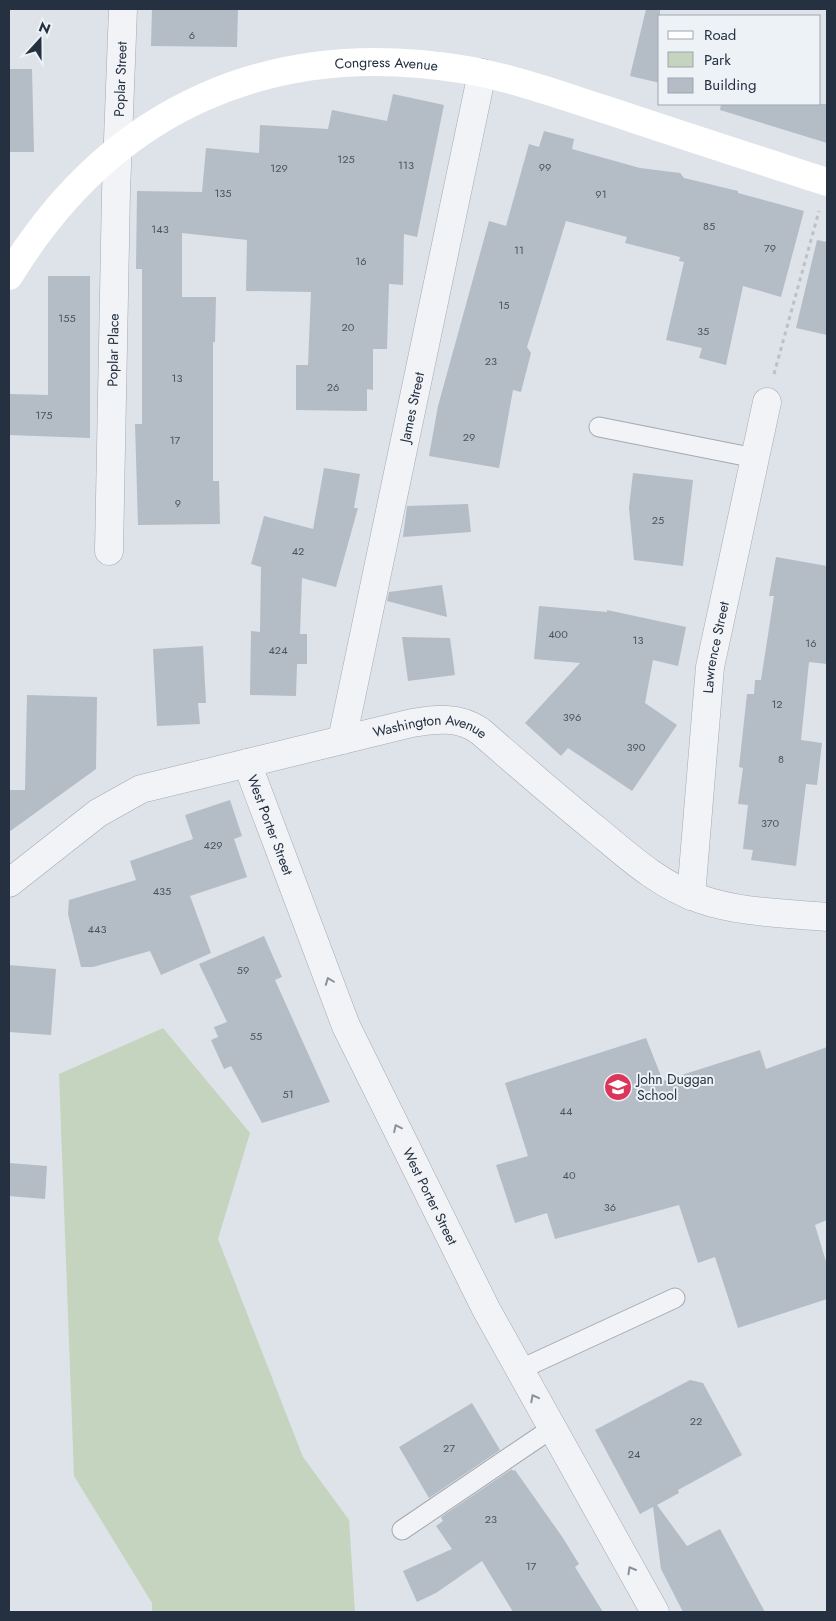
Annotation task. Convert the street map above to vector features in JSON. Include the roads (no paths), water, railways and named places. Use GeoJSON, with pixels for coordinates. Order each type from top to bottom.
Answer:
{"type":"FeatureCollection","features":[{"type":"Feature","properties":{"kind":"street","name":"Poplar Street"},"geometry":{"type":"LineString","coordinates":[[118,148],[123,9]]}},
{"type":"Feature","properties":{"kind":"street","name":"Congress Avenue"},"geometry":{"type":"LineString","coordinates":[[9,276],[33,239],[62,201],[84,178],[118,148],[150,125],[200,98],[258,78],[288,71],[340,64],[378,62],[438,66],[482,73],[531,86],[827,182]]}},
{"type":"Feature","properties":{"kind":"street","name":"James Street"},"geometry":{"type":"LineString","coordinates":[[342,740],[482,73]]}},
{"type":"Feature","properties":{"kind":"street","name":"Poplar Place"},"geometry":{"type":"LineString","coordinates":[[109,551],[118,148]]}},
{"type":"Feature","properties":{"kind":"street","name":"Lawrence Street"},"geometry":{"type":"LineString","coordinates":[[691,896],[710,667],[767,402]]}},
{"type":"Feature","properties":{"kind":"street","name":"Washington Avenue"},"geometry":{"type":"LineString","coordinates":[[9,883],[98,813],[120,799],[157,784],[342,740],[433,720],[452,719],[466,722],[480,731],[556,798],[642,867],[691,896],[721,906],[745,910],[827,917]]}},
{"type":"Feature","properties":{"kind":"street","name":"West Porter Street"},"geometry":{"type":"LineString","coordinates":[[247,763],[346,1026],[486,1309],[551,1429],[655,1612]]}},
{"type":"Feature","properties":{"kind":"lane"},"geometry":{"type":"LineString","coordinates":[[599,428],[755,458]]}},
{"type":"Feature","properties":{"kind":"lane"},"geometry":{"type":"LineString","coordinates":[[519,1370],[676,1298]]}},
{"type":"Feature","properties":{"kind":"lane"},"geometry":{"type":"LineString","coordinates":[[402,1530],[551,1429]]}},
{"type":"Feature","properties":{"kind":"place","name":"John Duggan School"},"geometry":{"type":"Point","coordinates":[618,1087]}}]}
